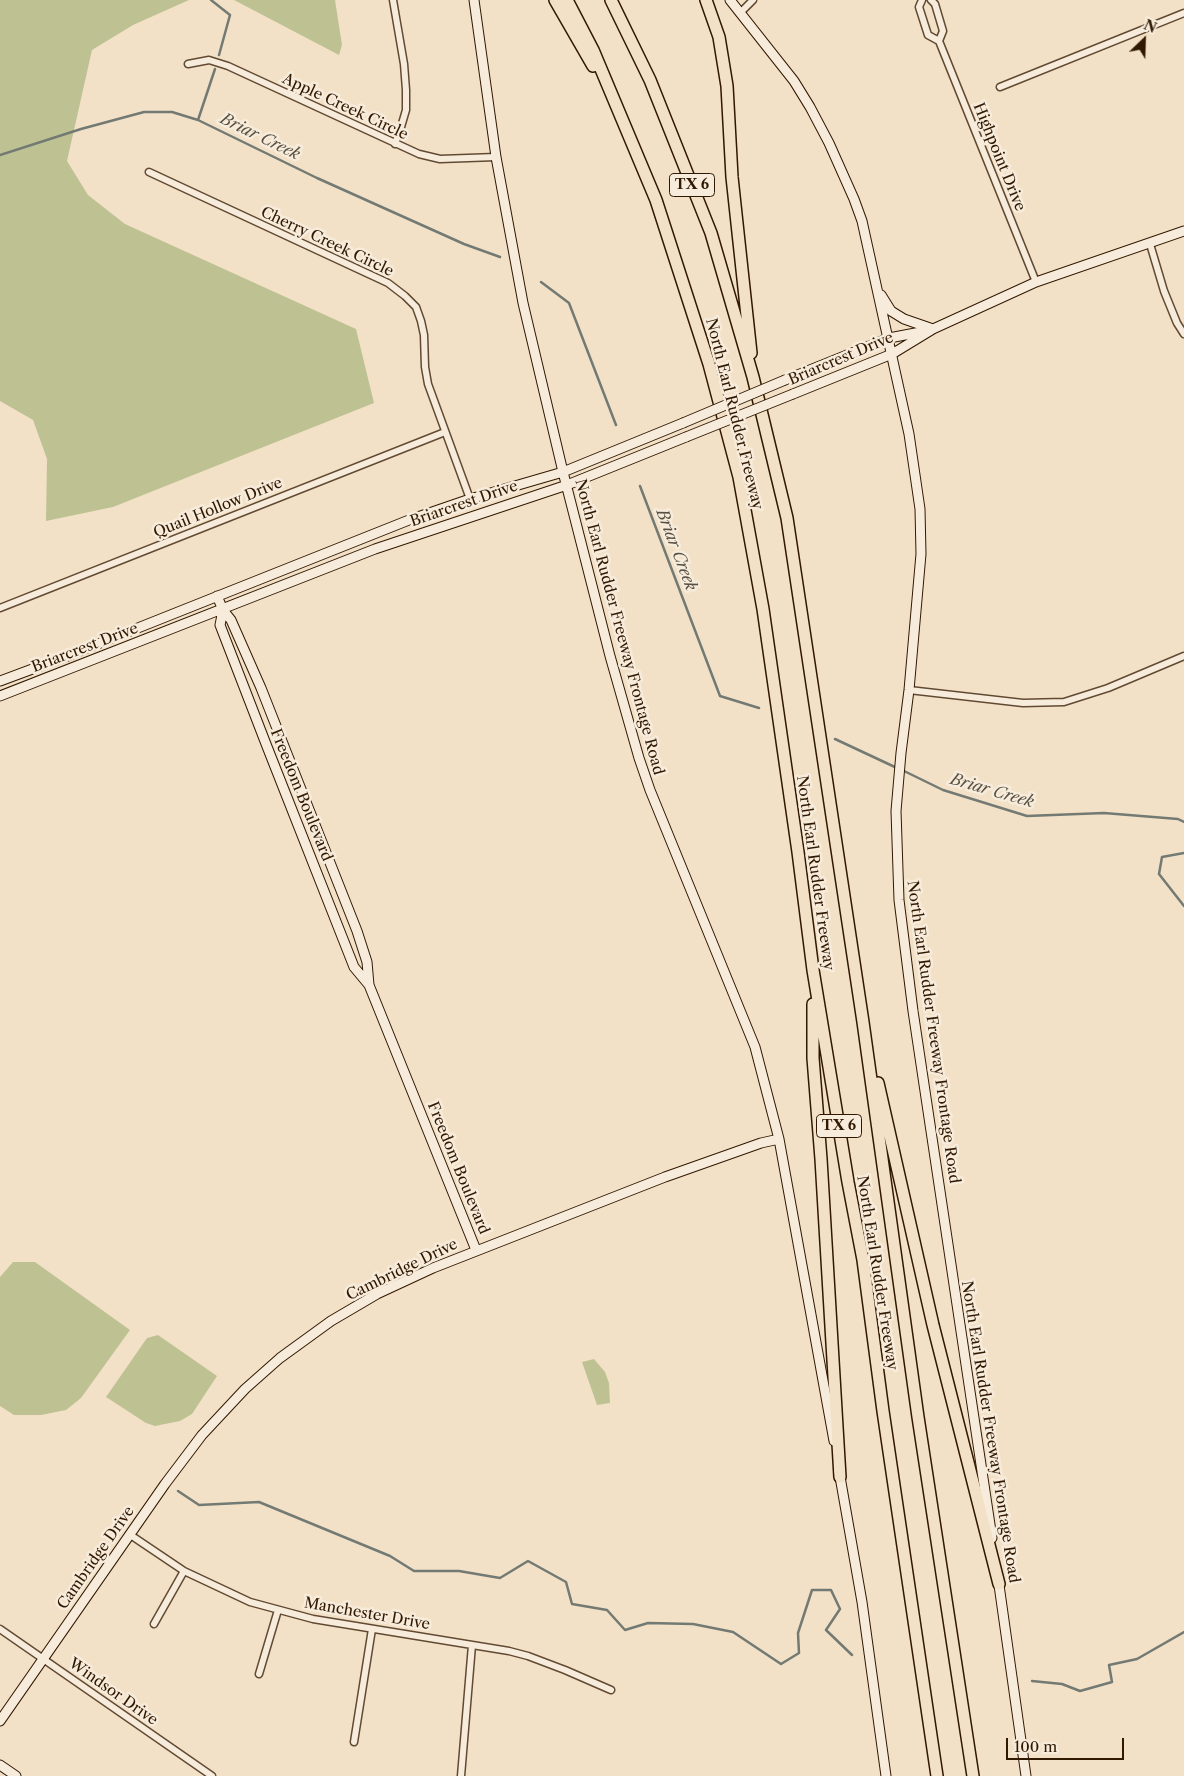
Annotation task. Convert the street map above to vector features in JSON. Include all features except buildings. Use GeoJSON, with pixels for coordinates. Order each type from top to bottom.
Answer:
{"type":"FeatureCollection","features":[{"type":"Feature","properties":{"kind":"highway"},"geometry":{"type":"LineString","coordinates":[[555,0],[623,120]]}},
{"type":"Feature","properties":{"kind":"highway","name":"North Earl Rudder Freeway"},"geometry":{"type":"LineString","coordinates":[[567,0],[593,50],[656,200],[709,364],[739,477],[763,609],[813,970],[848,1182],[863,1260],[883,1411],[937,1776]]}},
{"type":"Feature","properties":{"kind":"highway","name":"North Earl Rudder Freeway"},"geometry":{"type":"LineString","coordinates":[[611,0],[650,80],[711,233],[753,377],[787,518],[864,1022],[918,1417],[973,1776]]}},
{"type":"Feature","properties":{"kind":"highway"},"geometry":{"type":"LineString","coordinates":[[706,0],[719,37],[727,86],[732,177],[753,377]]}},
{"type":"Feature","properties":{"kind":"highway"},"geometry":{"type":"LineString","coordinates":[[813,970],[813,1058],[840,1477]]}},
{"type":"Feature","properties":{"kind":"highway"},"geometry":{"type":"LineString","coordinates":[[864,1022],[933,1325],[999,1584]]}},
{"type":"Feature","properties":{"kind":"main road","name":"North Earl Rudder Freeway Frontage Road"},"geometry":{"type":"LineString","coordinates":[[474,0],[496,157],[523,303],[563,472],[610,656],[639,758],[653,799],[755,1047],[779,1140],[862,1602],[886,1776]]}},
{"type":"Feature","properties":{"kind":"main road","name":"North Earl Rudder Freeway Frontage Road"},"geometry":{"type":"LineString","coordinates":[[730,0],[794,81],[830,143],[862,222],[909,434],[920,509],[921,554],[896,810],[900,909],[913,1011],[1026,1776]]}},
{"type":"Feature","properties":{"kind":"main road","name":"Briarcrest Drive"},"geometry":{"type":"LineString","coordinates":[[0,696],[223,610],[374,549],[567,485],[892,354],[933,329],[1036,282],[1184,231]]}},
{"type":"Feature","properties":{"kind":"main road"},"geometry":{"type":"LineString","coordinates":[[878,289],[892,311],[904,319],[933,329]]}},
{"type":"Feature","properties":{"kind":"main road","name":"Briarcrest Drive"},"geometry":{"type":"LineString","coordinates":[[0,681],[409,520],[470,499],[563,472],[889,338],[933,329]]}},
{"type":"Feature","properties":{"kind":"main road","name":"Freedom Boulevard"},"geometry":{"type":"LineString","coordinates":[[217,596],[223,610],[231,620],[261,688],[336,879],[368,962],[369,985]]}},
{"type":"Feature","properties":{"kind":"main road","name":"Freedom Boulevard"},"geometry":{"type":"LineString","coordinates":[[223,610],[220,625],[354,967],[369,985],[476,1250]]}},
{"type":"Feature","properties":{"kind":"main road"},"geometry":{"type":"LineString","coordinates":[[266,744],[280,738]]}},
{"type":"Feature","properties":{"kind":"main road"},"geometry":{"type":"LineString","coordinates":[[292,809],[306,803]]}},
{"type":"Feature","properties":{"kind":"main road"},"geometry":{"type":"LineString","coordinates":[[322,884],[336,879]]}},
{"type":"Feature","properties":{"kind":"main road","name":"Cambridge Drive"},"geometry":{"type":"LineString","coordinates":[[0,1721],[164,1484],[202,1435],[245,1389],[280,1358],[331,1321],[377,1294],[433,1268],[665,1177],[761,1143],[779,1140]]}},
{"type":"Feature","properties":{"kind":"main road"},"geometry":{"type":"LineString","coordinates":[[0,1765],[16,1776]]}},
{"type":"Feature","properties":{"kind":"street"},"geometry":{"type":"LineString","coordinates":[[393,0],[404,64],[406,90],[406,110],[395,144]]}},
{"type":"Feature","properties":{"kind":"street"},"geometry":{"type":"LineString","coordinates":[[741,12],[753,0]]}},
{"type":"Feature","properties":{"kind":"street","name":"Highpoint Drive"},"geometry":{"type":"LineString","coordinates":[[922,0],[919,7],[928,35],[939,41]]}},
{"type":"Feature","properties":{"kind":"street","name":"Highpoint Drive"},"geometry":{"type":"LineString","coordinates":[[931,0],[935,4],[942,31],[939,41],[1036,282]]}},
{"type":"Feature","properties":{"kind":"street"},"geometry":{"type":"LineString","coordinates":[[1000,87],[1184,13]]}},
{"type":"Feature","properties":{"kind":"street","name":"Apple Creek Circle"},"geometry":{"type":"LineString","coordinates":[[188,64],[209,60],[228,66],[419,154],[440,159],[496,157]]}},
{"type":"Feature","properties":{"kind":"street","name":"Cherry Creek Circle"},"geometry":{"type":"LineString","coordinates":[[149,172],[388,284],[405,296],[416,307],[424,335],[425,367],[428,384],[470,499]]}},
{"type":"Feature","properties":{"kind":"street"},"geometry":{"type":"LineString","coordinates":[[1150,244],[1164,291],[1177,323],[1184,334]]}},
{"type":"Feature","properties":{"kind":"street","name":"Quail Hollow Drive"},"geometry":{"type":"LineString","coordinates":[[0,608],[445,432]]}},
{"type":"Feature","properties":{"kind":"street"},"geometry":{"type":"LineString","coordinates":[[909,690],[1023,703],[1064,702],[1108,688],[1184,656]]}},
{"type":"Feature","properties":{"kind":"street","name":"Manchester Drive"},"geometry":{"type":"LineString","coordinates":[[129,1534],[184,1571],[250,1602],[313,1619],[528,1656],[611,1690]]}},
{"type":"Feature","properties":{"kind":"street"},"geometry":{"type":"LineString","coordinates":[[154,1624],[184,1571]]}},
{"type":"Feature","properties":{"kind":"street"},"geometry":{"type":"LineString","coordinates":[[259,1674],[278,1610]]}},
{"type":"Feature","properties":{"kind":"street","name":"Windsor Drive"},"geometry":{"type":"LineString","coordinates":[[0,1629],[212,1776]]}},
{"type":"Feature","properties":{"kind":"street"},"geometry":{"type":"LineString","coordinates":[[354,1742],[372,1629]]}},
{"type":"Feature","properties":{"kind":"street"},"geometry":{"type":"LineString","coordinates":[[461,1776],[472,1645]]}},
{"type":"Feature","properties":{"kind":"green space"},"geometry":{"type":"Polygon","coordinates":[[[0,0],[189,0],[133,25],[92,50],[67,161],[88,195],[125,224],[356,329],[374,403],[113,507],[46,521],[47,459],[33,420],[0,401],[0,0]]]}},
{"type":"Feature","properties":{"kind":"green space"},"geometry":{"type":"Polygon","coordinates":[[[234,0],[335,0],[342,45],[339,55],[234,0]]]}},
{"type":"Feature","properties":{"kind":"green space"},"geometry":{"type":"Polygon","coordinates":[[[13,1262],[35,1262],[130,1330],[81,1398],[66,1410],[41,1415],[14,1415],[0,1406],[0,1277],[13,1262]]]}},
{"type":"Feature","properties":{"kind":"green space"},"geometry":{"type":"Polygon","coordinates":[[[158,1335],[217,1376],[192,1414],[180,1421],[155,1426],[146,1423],[106,1397],[147,1338],[158,1335]]]}},
{"type":"Feature","properties":{"kind":"green space"},"geometry":{"type":"Polygon","coordinates":[[[594,1359],[605,1372],[609,1383],[610,1403],[597,1405],[582,1362],[594,1359]]]}},
{"type":"Feature","properties":{"kind":"waterway"},"geometry":{"type":"LineString","coordinates":[[211,0],[230,15],[219,55]]}},
{"type":"Feature","properties":{"kind":"waterway"},"geometry":{"type":"LineString","coordinates":[[198,120],[215,69]]}},
{"type":"Feature","properties":{"kind":"waterway","name":"Briar Creek"},"geometry":{"type":"LineString","coordinates":[[0,155],[81,129],[144,112],[172,112],[198,120],[317,178],[464,244],[500,257]]}},
{"type":"Feature","properties":{"kind":"waterway","name":"Briar Creek"},"geometry":{"type":"LineString","coordinates":[[541,282],[569,303],[616,425]]}},
{"type":"Feature","properties":{"kind":"waterway","name":"Briar Creek"},"geometry":{"type":"LineString","coordinates":[[640,486],[720,696],[759,708]]}},
{"type":"Feature","properties":{"kind":"waterway","name":"Briar Creek"},"geometry":{"type":"LineString","coordinates":[[835,739],[897,768]]}},
{"type":"Feature","properties":{"kind":"waterway","name":"Briar Creek"},"geometry":{"type":"LineString","coordinates":[[902,770],[943,790],[1027,816],[1104,813],[1178,819],[1184,822]]}},
{"type":"Feature","properties":{"kind":"waterway","name":"Briar Creek"},"geometry":{"type":"LineString","coordinates":[[1184,853],[1162,857],[1159,874],[1184,906]]}},
{"type":"Feature","properties":{"kind":"waterway"},"geometry":{"type":"LineString","coordinates":[[178,1491],[199,1505],[259,1502],[390,1556],[414,1571],[459,1571],[500,1578],[528,1561],[566,1582],[572,1604],[607,1610],[625,1630],[648,1623],[693,1624],[733,1632],[781,1664],[799,1653],[798,1633],[812,1590],[831,1590],[840,1609],[826,1630],[852,1655]]}},
{"type":"Feature","properties":{"kind":"waterway"},"geometry":{"type":"LineString","coordinates":[[1032,1681],[1062,1684],[1080,1691],[1112,1682],[1109,1665],[1137,1659],[1184,1632]]}}]}
